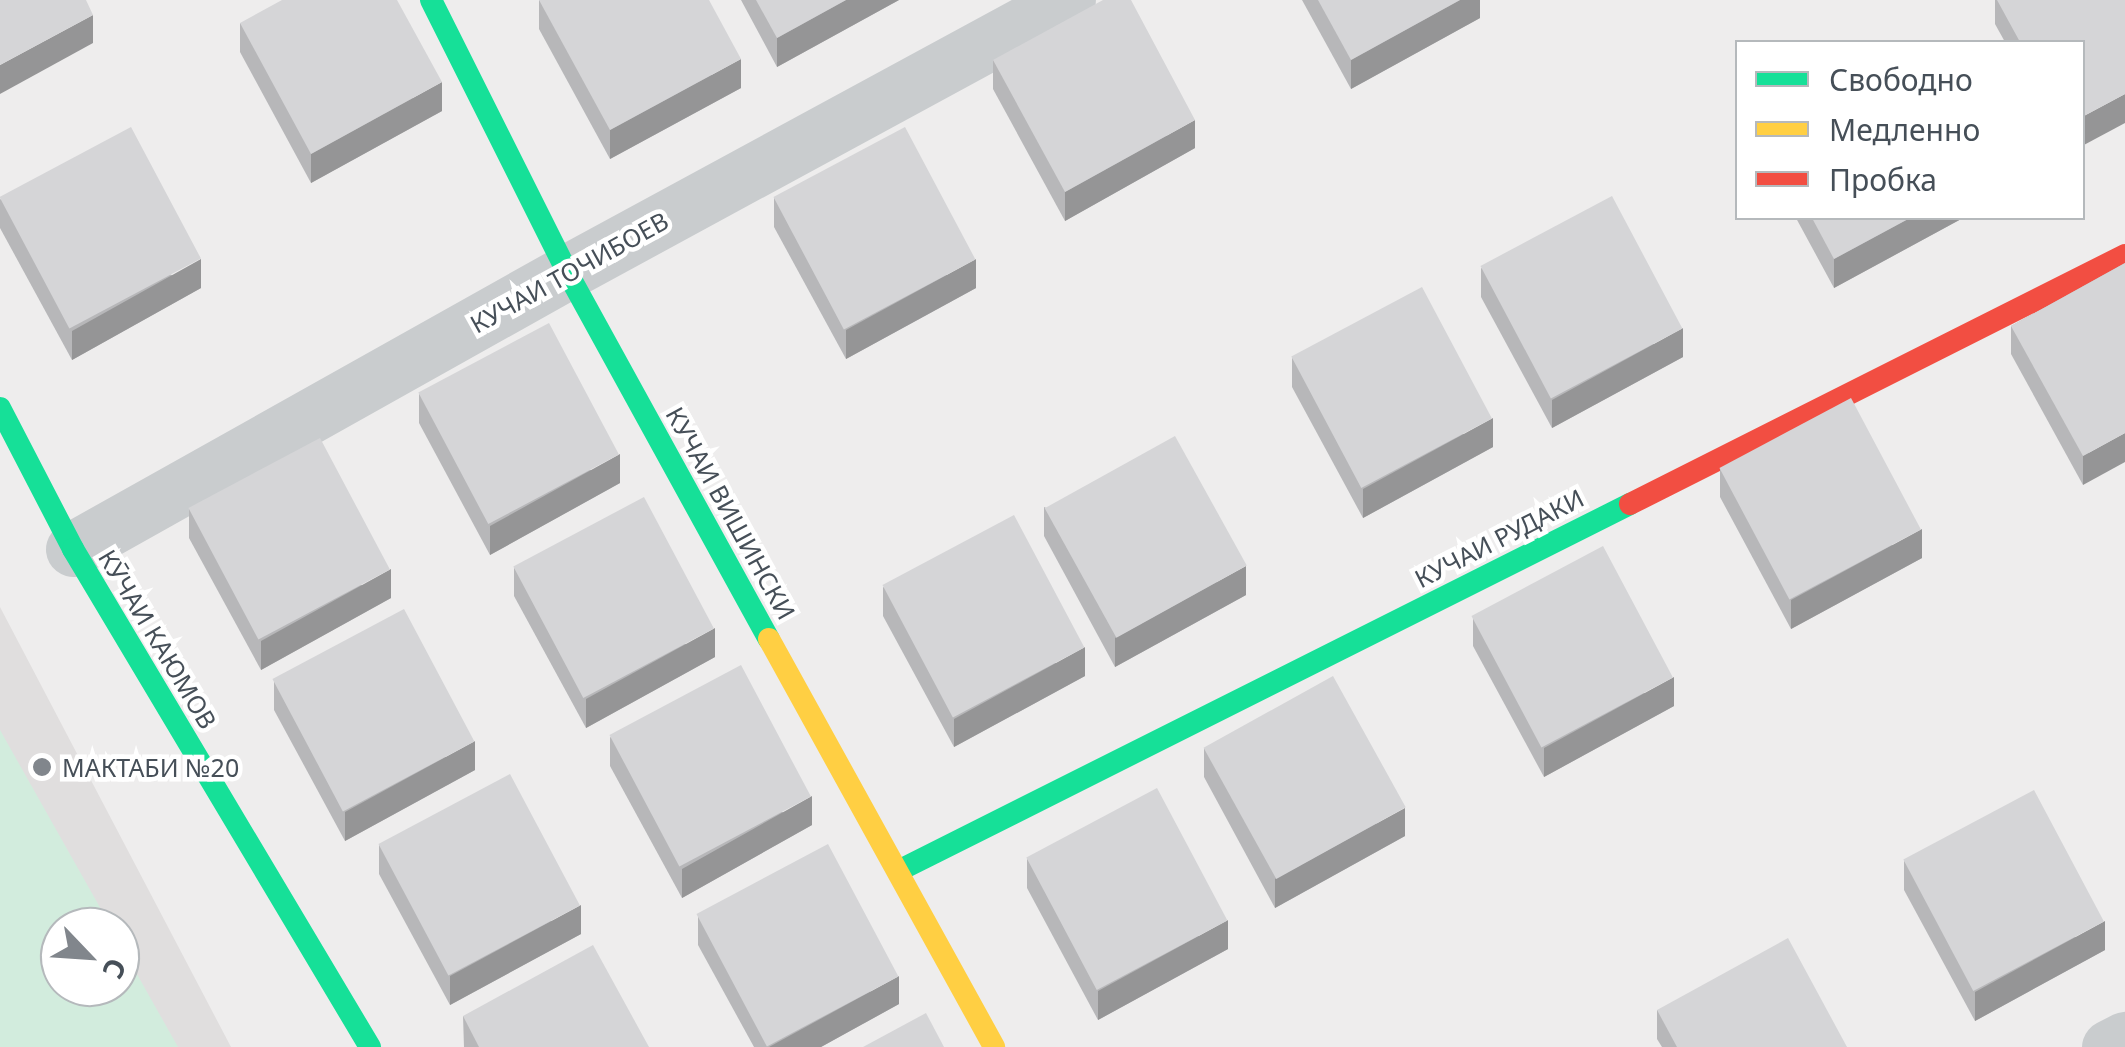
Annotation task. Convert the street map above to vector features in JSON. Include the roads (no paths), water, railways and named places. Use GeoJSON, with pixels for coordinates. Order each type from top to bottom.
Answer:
{"type":"FeatureCollection","features":[{"type":"Feature","properties":{"kind":"street","name":"КУЧАИ ВИШИНСКИ"},"geometry":{"type":"LineString","coordinates":[[432,0],[567,272],[994,1047]]}},
{"type":"Feature","properties":{"kind":"street","name":"КУЧАИ ТОЧИБОЕВ"},"geometry":{"type":"LineString","coordinates":[[73,550],[567,272],[1068,0]]}},
{"type":"Feature","properties":{"kind":"street","name":"КУЧАИ РУДАКИ"},"geometry":{"type":"LineString","coordinates":[[898,871],[2125,255]]}},
{"type":"Feature","properties":{"kind":"street","name":"КӮЧАИ КАЮМОВ"},"geometry":{"type":"LineString","coordinates":[[0,408],[73,550],[370,1047]]}},
{"type":"Feature","properties":{"kind":"street"},"geometry":{"type":"LineString","coordinates":[[2109,1047],[2125,1038]]}},
{"type":"Feature","properties":{"kind":"place","name":"МАКТАБИ №20"},"geometry":{"type":"Point","coordinates":[42,767]}}]}
